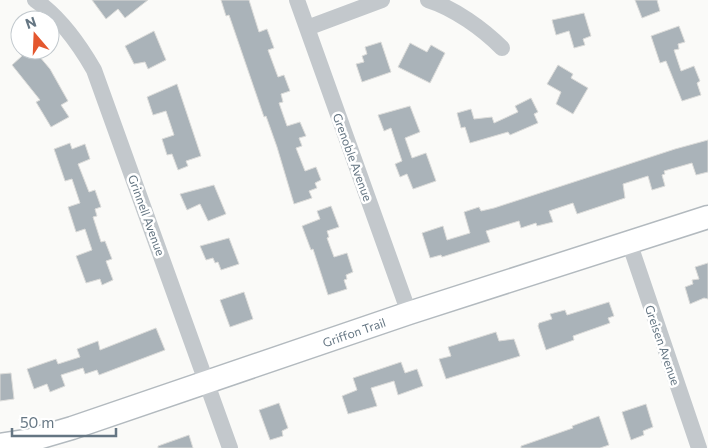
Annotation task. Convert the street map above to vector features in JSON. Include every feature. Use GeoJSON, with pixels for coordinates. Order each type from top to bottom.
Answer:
{"type":"FeatureCollection","features":[{"type":"Feature","properties":{"kind":"street","name":"Grinnell Avenue"},"geometry":{"type":"LineString","coordinates":[[36,0],[62,24],[82,50],[94,70],[230,448]]}},
{"type":"Feature","properties":{"kind":"street","name":"Grenoble Avenue"},"geometry":{"type":"LineString","coordinates":[[297,0],[409,313]]}},
{"type":"Feature","properties":{"kind":"street"},"geometry":{"type":"LineString","coordinates":[[307,28],[382,0]]}},
{"type":"Feature","properties":{"kind":"street"},"geometry":{"type":"LineString","coordinates":[[428,0],[460,16],[491,37],[502,48]]}},
{"type":"Feature","properties":{"kind":"street","name":"Griffon Trail"},"geometry":{"type":"LineString","coordinates":[[0,445],[31,440],[72,428],[409,313],[708,216]]}},
{"type":"Feature","properties":{"kind":"street","name":"Greisen Avenue"},"geometry":{"type":"LineString","coordinates":[[629,242],[698,448]]}},
{"type":"Feature","properties":{"kind":"building"},"geometry":{"type":"Polygon","coordinates":[[[92,0],[148,0],[125,18],[118,9],[106,19],[92,0]]]}},
{"type":"Feature","properties":{"kind":"building"},"geometry":{"type":"Polygon","coordinates":[[[221,0],[249,0],[259,32],[267,29],[274,48],[268,50],[278,77],[284,75],[290,91],[281,94],[283,102],[279,103],[287,126],[300,122],[306,136],[299,138],[302,146],[296,148],[305,171],[316,167],[321,180],[315,183],[317,188],[309,191],[312,198],[294,204],[266,116],[264,117],[229,15],[226,16],[221,0]]]}},
{"type":"Feature","properties":{"kind":"building"},"geometry":{"type":"Polygon","coordinates":[[[635,0],[657,0],[660,11],[642,18],[635,0]]]}},
{"type":"Feature","properties":{"kind":"building"},"geometry":{"type":"Polygon","coordinates":[[[584,13],[591,36],[583,39],[585,45],[574,48],[569,31],[556,35],[552,20],[584,13]]]}},
{"type":"Feature","properties":{"kind":"building"},"geometry":{"type":"Polygon","coordinates":[[[679,26],[685,42],[678,44],[679,49],[674,50],[681,71],[694,66],[700,81],[697,83],[701,95],[682,101],[666,61],[660,63],[651,36],[679,26]]]}},
{"type":"Feature","properties":{"kind":"building"},"geometry":{"type":"Polygon","coordinates":[[[154,31],[166,60],[148,69],[145,62],[134,64],[125,46],[154,31]]]}},
{"type":"Feature","properties":{"kind":"building"},"geometry":{"type":"Polygon","coordinates":[[[381,42],[391,72],[362,82],[356,64],[364,62],[362,56],[367,54],[365,47],[381,42]]]}},
{"type":"Feature","properties":{"kind":"building"},"geometry":{"type":"Polygon","coordinates":[[[410,43],[427,52],[431,45],[445,53],[430,83],[398,67],[410,43]]]}},
{"type":"Feature","properties":{"kind":"building"},"geometry":{"type":"Polygon","coordinates":[[[18,60],[42,60],[50,69],[68,101],[61,105],[69,117],[51,127],[36,102],[40,100],[12,65],[18,60]]]}},
{"type":"Feature","properties":{"kind":"building"},"geometry":{"type":"Polygon","coordinates":[[[558,65],[573,74],[571,78],[588,88],[573,114],[556,104],[561,92],[547,84],[558,65]]]}},
{"type":"Feature","properties":{"kind":"building"},"geometry":{"type":"Polygon","coordinates":[[[177,84],[201,156],[186,161],[188,166],[178,170],[172,154],[167,155],[162,139],[174,135],[166,111],[153,115],[147,97],[177,84]]]}},
{"type":"Feature","properties":{"kind":"building"},"geometry":{"type":"Polygon","coordinates":[[[531,98],[538,112],[534,114],[538,123],[510,135],[508,132],[470,143],[465,127],[461,128],[457,113],[471,109],[474,119],[492,117],[494,123],[518,112],[515,106],[531,98]]]}},
{"type":"Feature","properties":{"kind":"building"},"geometry":{"type":"Polygon","coordinates":[[[410,106],[420,132],[405,138],[412,158],[426,153],[436,181],[413,189],[407,174],[400,177],[395,164],[402,161],[391,128],[384,131],[378,115],[410,106]]]}},
{"type":"Feature","properties":{"kind":"building"},"geometry":{"type":"Polygon","coordinates":[[[708,140],[708,172],[696,175],[692,163],[664,171],[665,174],[662,175],[665,186],[652,190],[648,176],[623,184],[625,198],[577,214],[573,203],[549,211],[553,222],[537,226],[536,223],[521,228],[519,221],[486,231],[490,242],[442,257],[441,255],[430,258],[422,233],[443,226],[447,240],[470,233],[464,212],[479,207],[481,211],[494,208],[708,140]]]}},
{"type":"Feature","properties":{"kind":"building"},"geometry":{"type":"Polygon","coordinates":[[[70,143],[72,149],[85,144],[90,159],[78,164],[89,192],[95,190],[101,207],[95,209],[97,216],[93,217],[101,242],[105,241],[112,259],[106,261],[113,280],[102,285],[100,279],[86,283],[76,256],[92,250],[85,229],[76,232],[68,207],[80,203],[72,179],[65,181],[54,149],[70,143]]]}},
{"type":"Feature","properties":{"kind":"building"},"geometry":{"type":"Polygon","coordinates":[[[214,185],[226,214],[208,221],[200,204],[187,210],[180,194],[214,185]]]}},
{"type":"Feature","properties":{"kind":"building"},"geometry":{"type":"Polygon","coordinates":[[[331,206],[339,227],[327,231],[329,237],[327,238],[334,257],[347,253],[353,272],[346,275],[347,279],[344,280],[347,289],[328,295],[313,249],[311,250],[302,226],[320,219],[317,211],[331,206]]]}},
{"type":"Feature","properties":{"kind":"building"},"geometry":{"type":"Polygon","coordinates":[[[229,238],[239,264],[221,270],[218,262],[215,263],[213,258],[206,260],[200,246],[229,238]]]}},
{"type":"Feature","properties":{"kind":"building"},"geometry":{"type":"Polygon","coordinates":[[[708,263],[708,299],[704,298],[690,304],[685,287],[693,284],[692,280],[699,279],[695,267],[708,263]]]}},
{"type":"Feature","properties":{"kind":"building"},"geometry":{"type":"Polygon","coordinates":[[[244,292],[253,319],[230,327],[220,300],[244,292]]]}},
{"type":"Feature","properties":{"kind":"building"},"geometry":{"type":"Polygon","coordinates":[[[609,302],[614,316],[608,318],[610,323],[573,336],[574,340],[546,350],[538,326],[539,323],[552,319],[550,314],[565,310],[567,315],[609,302]]]}},
{"type":"Feature","properties":{"kind":"building"},"geometry":{"type":"Polygon","coordinates":[[[156,328],[165,350],[99,375],[97,370],[85,374],[83,368],[61,375],[65,386],[50,392],[47,384],[34,389],[27,369],[56,359],[58,364],[80,357],[77,349],[98,341],[100,350],[156,328]]]}},
{"type":"Feature","properties":{"kind":"building"},"geometry":{"type":"Polygon","coordinates":[[[496,332],[499,341],[514,339],[520,356],[446,379],[439,359],[451,356],[448,347],[496,332]]]}},
{"type":"Feature","properties":{"kind":"building"},"geometry":{"type":"Polygon","coordinates":[[[401,362],[405,373],[417,369],[423,386],[398,395],[394,381],[371,388],[377,406],[348,414],[342,396],[357,390],[353,378],[401,362]]]}},
{"type":"Feature","properties":{"kind":"building"},"geometry":{"type":"Polygon","coordinates":[[[11,373],[14,399],[0,401],[0,374],[11,373]]]}},
{"type":"Feature","properties":{"kind":"building"},"geometry":{"type":"Polygon","coordinates":[[[279,403],[288,428],[282,431],[283,436],[270,440],[259,410],[279,403]]]}},
{"type":"Feature","properties":{"kind":"building"},"geometry":{"type":"Polygon","coordinates":[[[646,404],[653,427],[643,431],[644,435],[631,440],[622,412],[646,404]]]}},
{"type":"Feature","properties":{"kind":"building"},"geometry":{"type":"Polygon","coordinates":[[[599,416],[609,445],[600,448],[521,448],[521,446],[573,428],[572,426],[599,416]]]}},
{"type":"Feature","properties":{"kind":"building"},"geometry":{"type":"Polygon","coordinates":[[[189,435],[193,448],[158,448],[158,446],[189,435]]]}}]}
